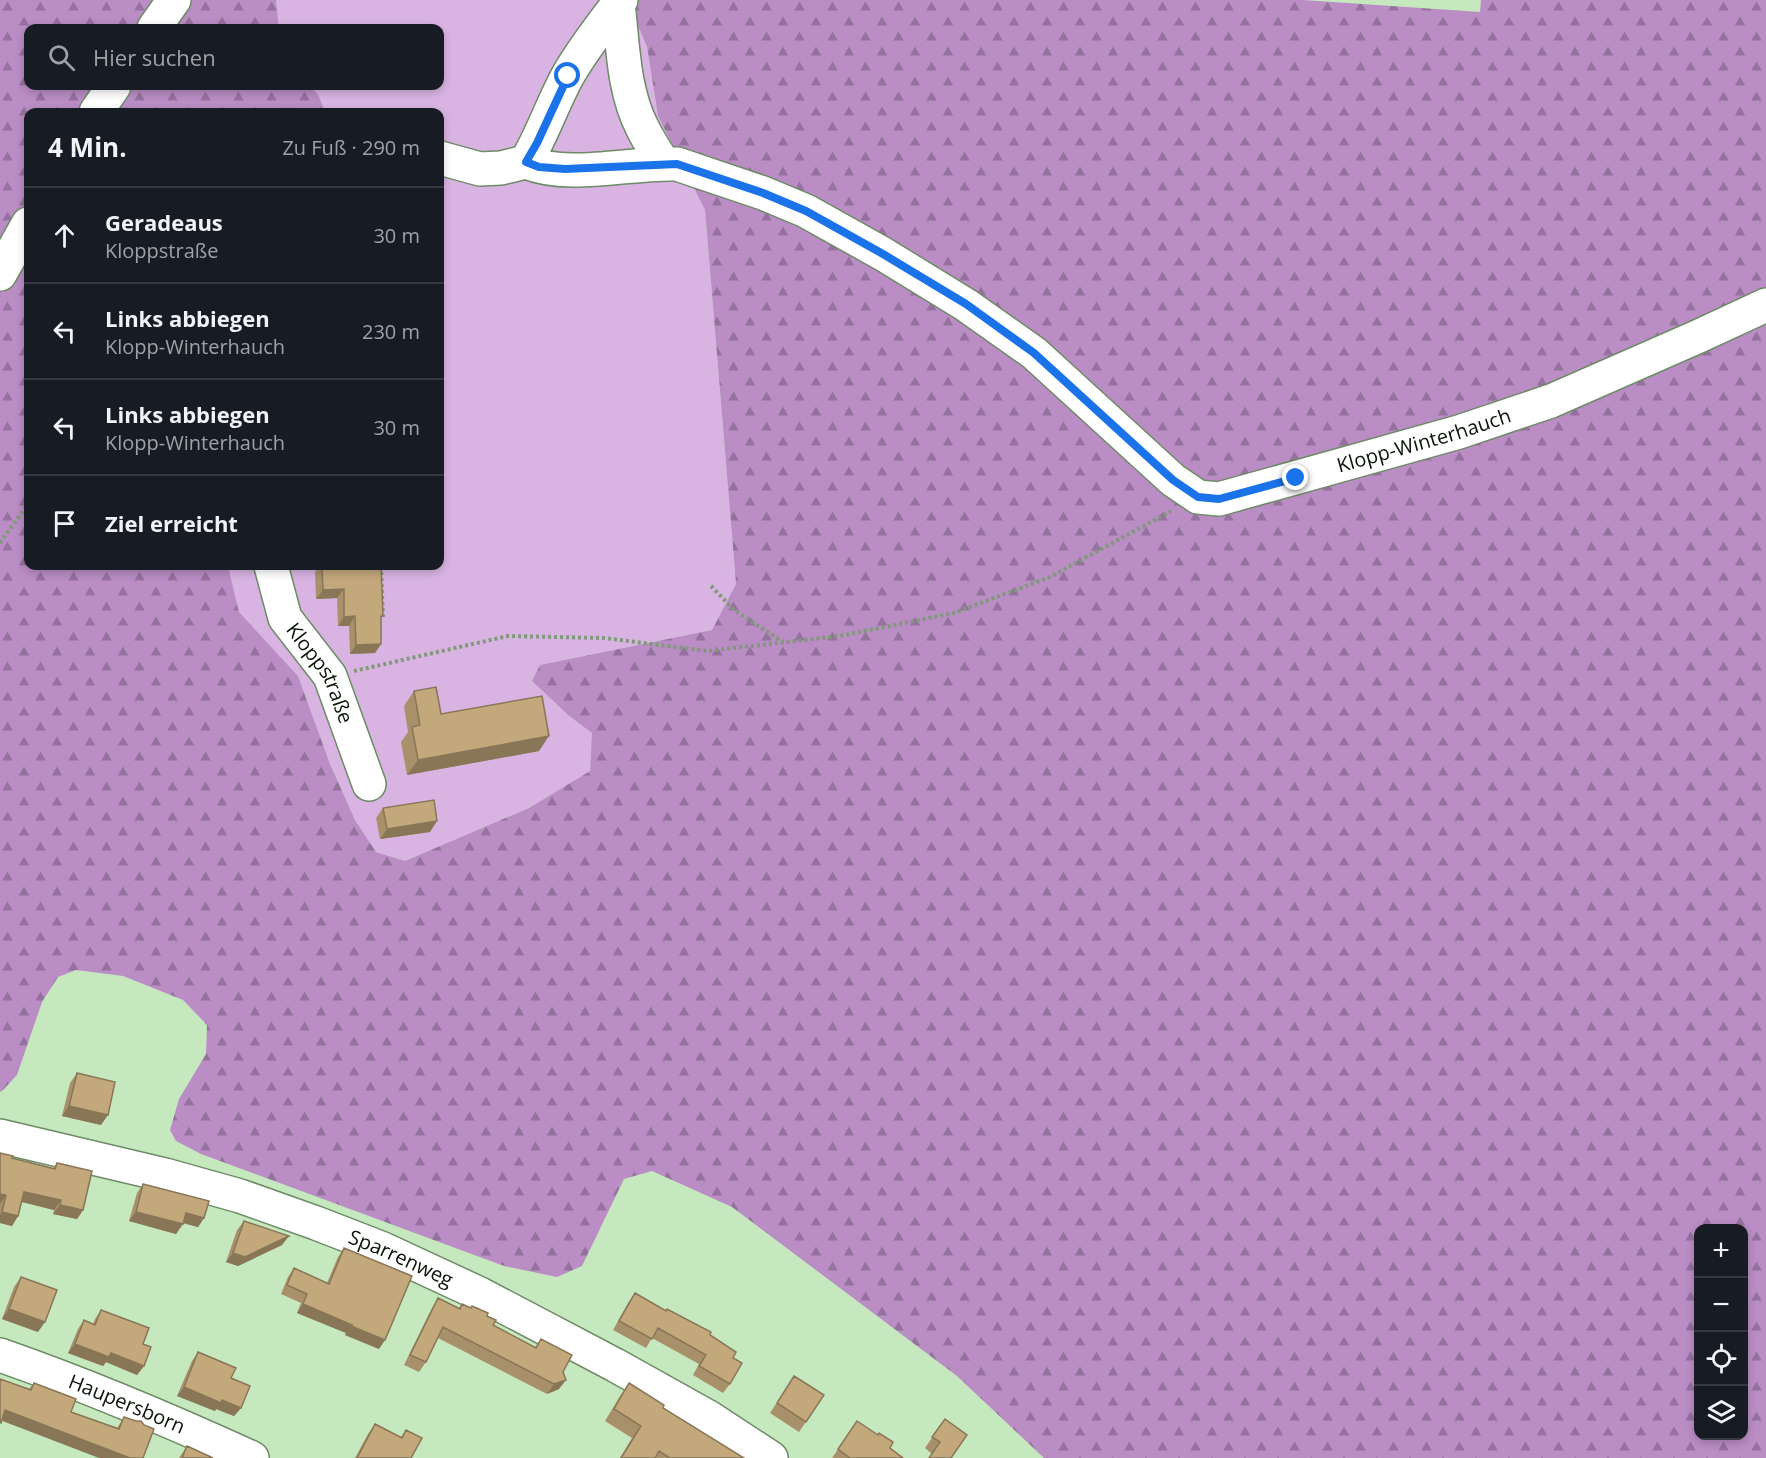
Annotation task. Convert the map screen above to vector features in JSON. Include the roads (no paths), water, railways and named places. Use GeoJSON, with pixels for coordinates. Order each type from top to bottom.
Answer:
{"type":"FeatureCollection","features":[{"type":"Feature","properties":{"kind":"street"},"geometry":{"type":"LineString","coordinates":[[157,24],[174,0]]}},
{"type":"Feature","properties":{"kind":"street"},"geometry":{"type":"LineString","coordinates":[[526,162],[568,76],[619,2]]}},
{"type":"Feature","properties":{"kind":"street"},"geometry":{"type":"LineString","coordinates":[[444,159],[480,169],[501,168],[526,162],[539,167],[565,169],[598,169],[663,163],[641,126],[632,101],[627,78],[619,2]]}},
{"type":"Feature","properties":{"kind":"street"},"geometry":{"type":"LineString","coordinates":[[99,108],[111,90]]}},
{"type":"Feature","properties":{"kind":"street","name":"Klopp-Winterhauch"},"geometry":{"type":"LineString","coordinates":[[663,163],[677,164],[712,175],[806,211],[966,304],[1034,353],[1173,480],[1198,497],[1219,499],[1469,429],[1551,401],[1766,305]]}},
{"type":"Feature","properties":{"kind":"street"},"geometry":{"type":"LineString","coordinates":[[0,274],[24,231]]}},
{"type":"Feature","properties":{"kind":"street","name":"Kloppstraße"},"geometry":{"type":"LineString","coordinates":[[272,570],[285,618],[330,676],[369,784]]}},
{"type":"Feature","properties":{"kind":"street","name":"Sparrenweg"},"geometry":{"type":"LineString","coordinates":[[0,1136],[165,1174],[240,1196],[383,1249],[480,1294],[615,1365],[710,1418],[771,1458]]}},
{"type":"Feature","properties":{"kind":"street","name":"Haupersborn"},"geometry":{"type":"LineString","coordinates":[[0,1355],[57,1375],[184,1427],[252,1458]]}}]}
